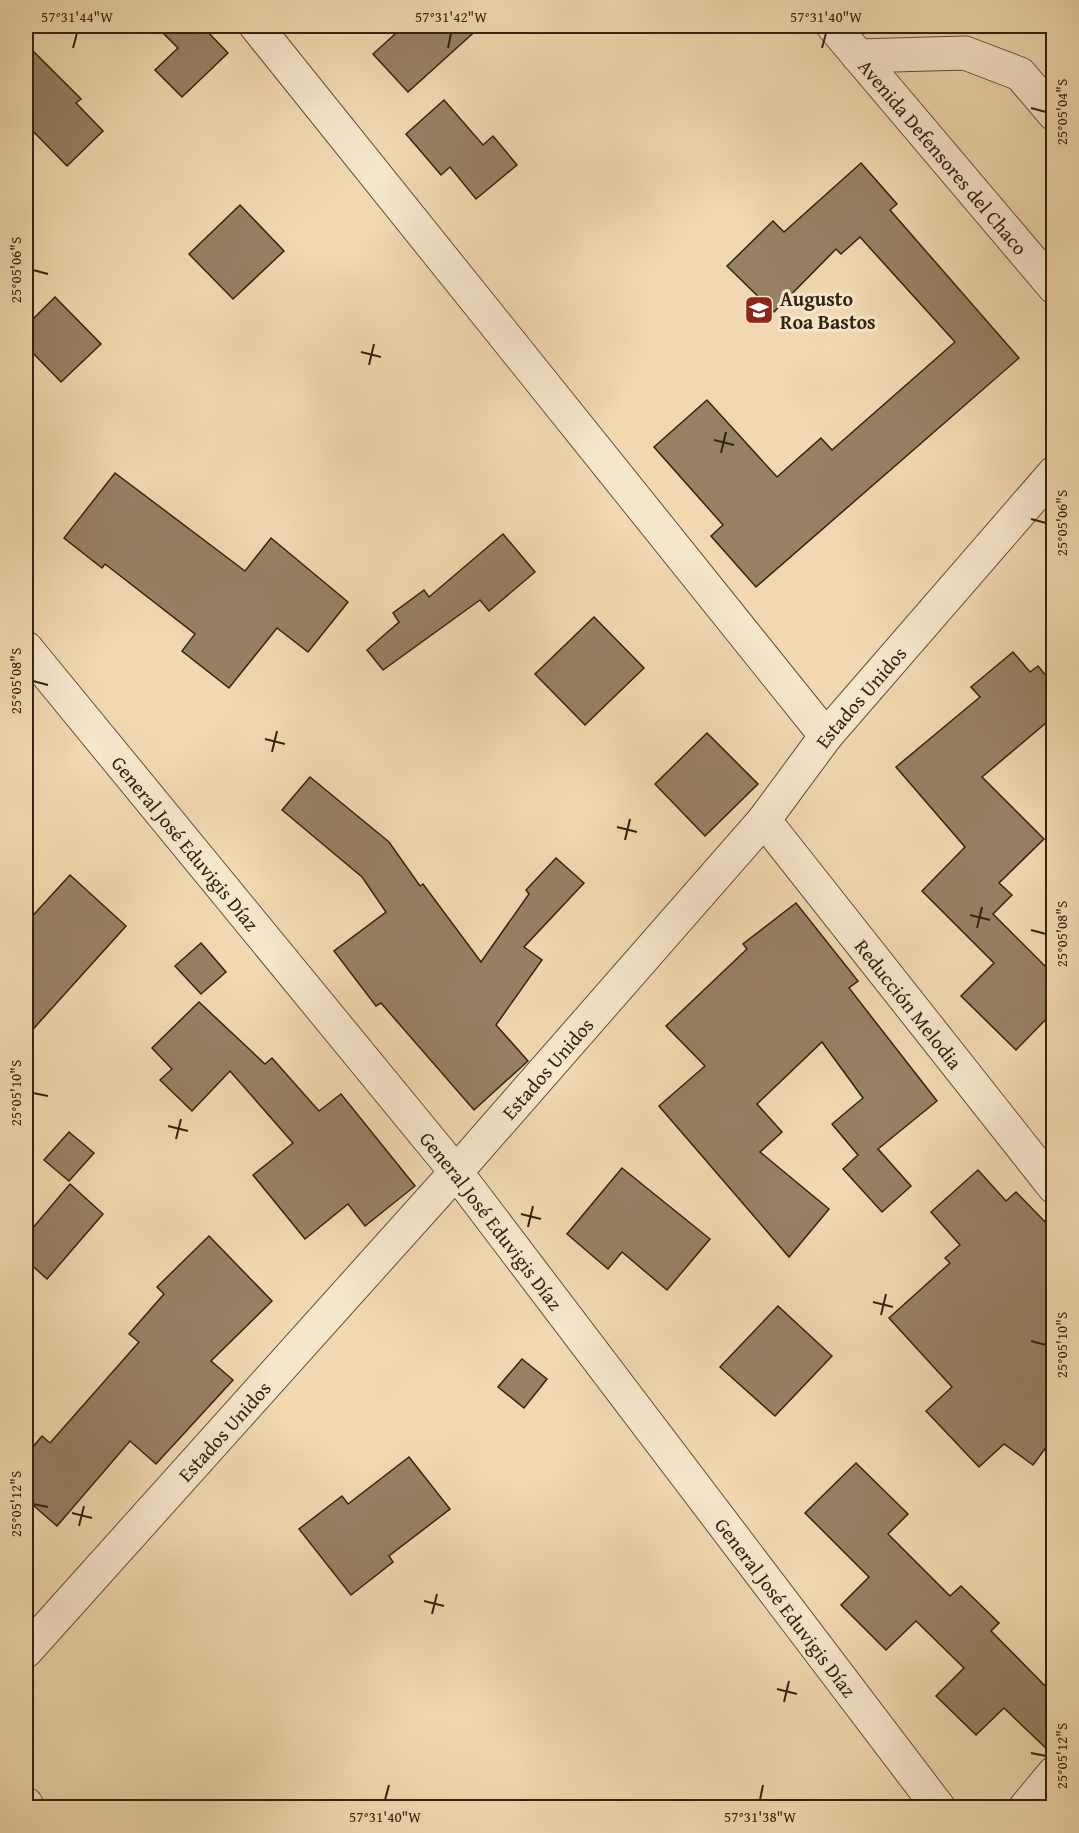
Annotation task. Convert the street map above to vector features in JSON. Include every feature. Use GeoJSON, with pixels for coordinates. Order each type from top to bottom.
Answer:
{"type":"FeatureCollection","features":[{"type":"Feature","properties":{"kind":"street"},"geometry":{"type":"LineString","coordinates":[[256,26],[826,736]]}},
{"type":"Feature","properties":{"kind":"street","name":"Avenida Defensores del Chaco"},"geometry":{"type":"LineString","coordinates":[[832,26],[1053,287]]}},
{"type":"Feature","properties":{"kind":"street"},"geometry":{"type":"LineString","coordinates":[[858,56],[965,53],[1020,74],[1053,114]]}},
{"type":"Feature","properties":{"kind":"street","name":"Estados Unidos"},"geometry":{"type":"LineString","coordinates":[[26,1651],[456,1172],[764,820],[826,736],[1053,473]]}},
{"type":"Feature","properties":{"kind":"street","name":"General José Eduvigis Díaz"},"geometry":{"type":"LineString","coordinates":[[26,648],[456,1172],[939,1808]]}},
{"type":"Feature","properties":{"kind":"street","name":"Reducción Melodia"},"geometry":{"type":"LineString","coordinates":[[764,820],[1053,1187]]}},
{"type":"Feature","properties":{"kind":"street"},"geometry":{"type":"LineString","coordinates":[[1025,1808],[1053,1773]]}},
{"type":"Feature","properties":{"kind":"street"},"geometry":{"type":"LineString","coordinates":[[26,1804],[28,1808]]}},
{"type":"Feature","properties":{"kind":"building"},"geometry":{"type":"Polygon","coordinates":[[[156,26],[202,26],[228,53],[182,97],[155,70],[178,48],[156,26]]]}},
{"type":"Feature","properties":{"kind":"building"},"geometry":{"type":"Polygon","coordinates":[[[404,26],[481,26],[408,92],[373,54],[404,26]]]}},
{"type":"Feature","properties":{"kind":"building"},"geometry":{"type":"Polygon","coordinates":[[[26,44],[81,99],[76,103],[103,131],[67,166],[26,124],[26,44]]]}},
{"type":"Feature","properties":{"kind":"building"},"geometry":{"type":"Polygon","coordinates":[[[444,100],[483,145],[493,136],[517,165],[476,199],[450,167],[441,175],[406,134],[444,100]]]}},
{"type":"Feature","properties":{"kind":"building"},"geometry":{"type":"Polygon","coordinates":[[[861,163],[897,204],[890,210],[1019,358],[756,587],[711,536],[723,525],[654,447],[707,400],[777,477],[821,438],[832,450],[955,342],[860,237],[841,254],[836,249],[774,312],[727,266],[773,221],[784,232],[861,163]]]}},
{"type":"Feature","properties":{"kind":"building"},"geometry":{"type":"Polygon","coordinates":[[[240,205],[284,251],[233,299],[189,254],[240,205]]]}},
{"type":"Feature","properties":{"kind":"building"},"geometry":{"type":"Polygon","coordinates":[[[55,297],[101,344],[61,382],[26,346],[26,326],[55,297]]]}},
{"type":"Feature","properties":{"kind":"building"},"geometry":{"type":"Polygon","coordinates":[[[115,473],[245,571],[271,538],[348,602],[308,652],[277,628],[229,688],[182,651],[195,634],[105,564],[102,568],[64,538],[115,473]]]}},
{"type":"Feature","properties":{"kind":"building"},"geometry":{"type":"Polygon","coordinates":[[[503,534],[535,572],[489,611],[480,600],[383,670],[367,650],[399,622],[393,613],[424,590],[429,597],[503,534]]]}},
{"type":"Feature","properties":{"kind":"building"},"geometry":{"type":"Polygon","coordinates":[[[594,617],[644,668],[585,725],[535,674],[594,617]]]}},
{"type":"Feature","properties":{"kind":"building"},"geometry":{"type":"Polygon","coordinates":[[[1013,652],[1030,672],[1038,666],[1053,684],[1053,717],[982,777],[1044,839],[999,883],[1012,895],[993,914],[1053,974],[1053,1012],[1016,1050],[961,996],[994,963],[922,891],[965,847],[896,767],[980,697],[971,687],[1013,652]]]}},
{"type":"Feature","properties":{"kind":"building"},"geometry":{"type":"Polygon","coordinates":[[[707,733],[758,784],[705,836],[655,784],[707,733]]]}},
{"type":"Feature","properties":{"kind":"building"},"geometry":{"type":"Polygon","coordinates":[[[310,777],[389,842],[420,886],[423,884],[481,962],[529,894],[526,890],[556,858],[584,883],[524,947],[542,960],[496,1025],[528,1061],[474,1110],[381,1003],[376,1006],[334,951],[386,912],[362,877],[282,810],[310,777]]]}},
{"type":"Feature","properties":{"kind":"building"},"geometry":{"type":"Polygon","coordinates":[[[70,875],[126,926],[26,1037],[26,923],[70,875]]]}},
{"type":"Feature","properties":{"kind":"building"},"geometry":{"type":"Polygon","coordinates":[[[796,903],[858,981],[849,988],[937,1101],[878,1149],[911,1186],[882,1212],[843,1169],[858,1155],[832,1124],[863,1098],[822,1042],[757,1104],[782,1132],[760,1152],[829,1209],[789,1257],[659,1106],[705,1066],[666,1026],[747,949],[743,944],[796,903]]]}},
{"type":"Feature","properties":{"kind":"building"},"geometry":{"type":"Polygon","coordinates":[[[201,943],[226,972],[201,994],[175,966],[201,943]]]}},
{"type":"Feature","properties":{"kind":"building"},"geometry":{"type":"Polygon","coordinates":[[[199,1002],[265,1064],[272,1058],[319,1111],[341,1094],[415,1186],[365,1226],[348,1204],[305,1239],[253,1175],[293,1143],[230,1071],[192,1111],[160,1080],[172,1069],[152,1048],[199,1002]]]}},
{"type":"Feature","properties":{"kind":"building"},"geometry":{"type":"Polygon","coordinates":[[[69,1132],[94,1153],[69,1181],[44,1160],[69,1132]]]}},
{"type":"Feature","properties":{"kind":"building"},"geometry":{"type":"Polygon","coordinates":[[[622,1168],[710,1239],[667,1290],[622,1252],[608,1269],[567,1234],[622,1168]]]}},
{"type":"Feature","properties":{"kind":"building"},"geometry":{"type":"Polygon","coordinates":[[[978,1170],[1006,1201],[1016,1192],[1053,1230],[1053,1438],[1033,1465],[1004,1444],[979,1467],[926,1411],[952,1387],[889,1318],[950,1263],[945,1258],[960,1245],[931,1212],[978,1170]]]}},
{"type":"Feature","properties":{"kind":"building"},"geometry":{"type":"Polygon","coordinates":[[[70,1184],[103,1214],[47,1279],[26,1260],[26,1236],[70,1184]]]}},
{"type":"Feature","properties":{"kind":"building"},"geometry":{"type":"Polygon","coordinates":[[[209,1236],[272,1301],[211,1361],[233,1380],[156,1464],[130,1441],[57,1526],[26,1499],[26,1455],[42,1436],[50,1443],[139,1342],[129,1334],[164,1294],[157,1287],[209,1236]]]}},
{"type":"Feature","properties":{"kind":"building"},"geometry":{"type":"Polygon","coordinates":[[[778,1306],[832,1356],[775,1416],[720,1367],[778,1306]]]}},
{"type":"Feature","properties":{"kind":"building"},"geometry":{"type":"Polygon","coordinates":[[[522,1359],[547,1379],[524,1408],[498,1387],[522,1359]]]}},
{"type":"Feature","properties":{"kind":"building"},"geometry":{"type":"Polygon","coordinates":[[[409,1457],[450,1509],[389,1556],[393,1562],[351,1595],[299,1529],[342,1496],[348,1504],[409,1457]]]}},
{"type":"Feature","properties":{"kind":"building"},"geometry":{"type":"Polygon","coordinates":[[[856,1463],[908,1514],[888,1534],[950,1596],[961,1586],[999,1623],[991,1631],[1053,1694],[1053,1755],[1004,1708],[976,1735],[936,1696],[964,1668],[916,1621],[886,1650],[841,1605],[869,1577],[805,1513],[856,1463]]]}},
{"type":"Feature","properties":{"kind":"place","name":"Augusto Roa Bastos"},"geometry":{"type":"Point","coordinates":[759,310]}}]}
